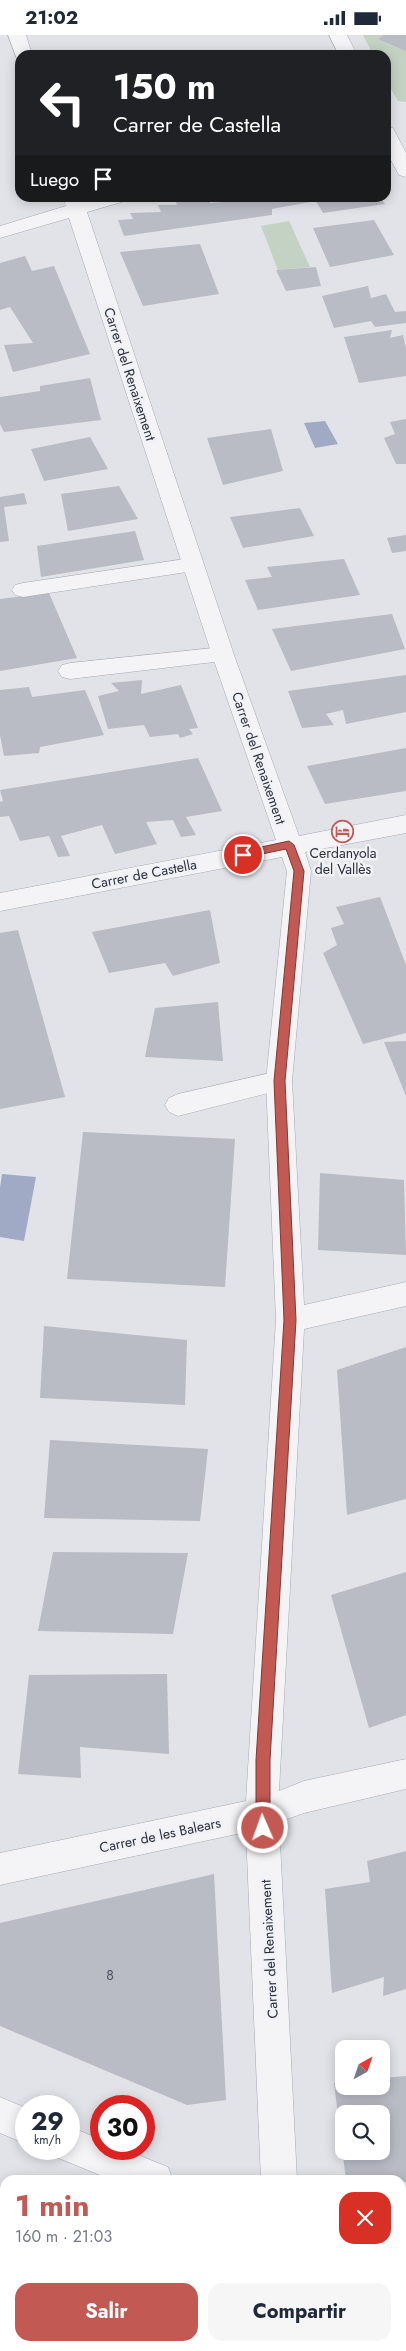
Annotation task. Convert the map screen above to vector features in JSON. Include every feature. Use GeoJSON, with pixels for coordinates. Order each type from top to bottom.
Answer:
{"type":"FeatureCollection","features":[{"type":"Feature","properties":{"kind":"street"},"geometry":{"type":"LineString","coordinates":[[17,35],[22,50]]}},
{"type":"Feature","properties":{"kind":"street"},"geometry":{"type":"LineString","coordinates":[[338,35],[346,50]]}},
{"type":"Feature","properties":{"kind":"street"},"geometry":{"type":"LineString","coordinates":[[391,128],[406,171]]}},
{"type":"Feature","properties":{"kind":"street"},"geometry":{"type":"LineString","coordinates":[[0,233],[74,204],[87,202]]}},
{"type":"Feature","properties":{"kind":"street","name":"Carrer del Renaixement"},"geometry":{"type":"LineString","coordinates":[[74,204],[222,655],[299,871],[279,1081],[290,1320],[263,1760],[262,1813],[279,2175]]}},
{"type":"Feature","properties":{"kind":"street"},"geometry":{"type":"LineString","coordinates":[[24,590],[192,565]]}},
{"type":"Feature","properties":{"kind":"street"},"geometry":{"type":"LineString","coordinates":[[70,671],[222,655]]}},
{"type":"Feature","properties":{"kind":"street","name":"Carrer de Castella"},"geometry":{"type":"LineString","coordinates":[[0,902],[406,824]]}},
{"type":"Feature","properties":{"kind":"street"},"geometry":{"type":"LineString","coordinates":[[178,1105],[279,1081]]}},
{"type":"Feature","properties":{"kind":"street"},"geometry":{"type":"LineString","coordinates":[[290,1320],[406,1293]]}},
{"type":"Feature","properties":{"kind":"street","name":"Carrer de les Balears"},"geometry":{"type":"LineString","coordinates":[[0,1869],[262,1813],[304,1797],[406,1773]]}},
{"type":"Feature","properties":{"kind":"street"},"geometry":{"type":"LineString","coordinates":[[0,2115],[15,2121]]}},
{"type":"Feature","properties":{"kind":"street"},"geometry":{"type":"LineString","coordinates":[[80,2149],[143,2175]]}},
{"type":"Feature","properties":{"kind":"green space"},"geometry":{"type":"Polygon","coordinates":[[[363,35],[406,35],[406,102],[398,101],[391,89],[391,50],[370,50],[363,35]]]}},
{"type":"Feature","properties":{"kind":"green space"},"geometry":{"type":"Polygon","coordinates":[[[289,221],[310,267],[278,270],[261,226],[289,221]]]}},
{"type":"Feature","properties":{"kind":"water"},"geometry":{"type":"Polygon","coordinates":[[[325,421],[338,444],[315,448],[304,423],[325,421]]]}},
{"type":"Feature","properties":{"kind":"water"},"geometry":{"type":"Polygon","coordinates":[[[2,1174],[36,1177],[24,1241],[0,1237],[0,1188],[2,1174]]]}},
{"type":"Feature","properties":{"kind":"building"},"geometry":{"type":"Polygon","coordinates":[[[382,35],[406,35],[406,51],[378,39],[382,35]]]}},
{"type":"Feature","properties":{"kind":"building"},"geometry":{"type":"Polygon","coordinates":[[[176,202],[310,202],[272,209],[272,215],[124,236],[118,220],[133,219],[130,213],[161,212],[158,205],[177,205],[176,202]]]}},
{"type":"Feature","properties":{"kind":"building"},"geometry":{"type":"Polygon","coordinates":[[[317,202],[384,202],[385,204],[323,213],[317,202]]]}},
{"type":"Feature","properties":{"kind":"building"},"geometry":{"type":"Polygon","coordinates":[[[374,220],[394,255],[330,267],[313,228],[374,220]]]}},
{"type":"Feature","properties":{"kind":"building"},"geometry":{"type":"Polygon","coordinates":[[[200,244],[219,294],[143,306],[120,252],[200,244]]]}},
{"type":"Feature","properties":{"kind":"building"},"geometry":{"type":"Polygon","coordinates":[[[25,256],[32,271],[54,266],[90,354],[13,372],[4,345],[33,343],[10,307],[0,310],[0,263],[25,256]]]}},
{"type":"Feature","properties":{"kind":"building"},"geometry":{"type":"Polygon","coordinates":[[[316,267],[321,286],[286,291],[276,270],[316,267]]]}},
{"type":"Feature","properties":{"kind":"building"},"geometry":{"type":"Polygon","coordinates":[[[368,286],[371,298],[386,294],[395,312],[406,311],[406,323],[375,327],[371,321],[334,328],[322,296],[368,286]]]}},
{"type":"Feature","properties":{"kind":"building"},"geometry":{"type":"Polygon","coordinates":[[[392,330],[390,338],[403,335],[406,348],[406,376],[359,383],[344,337],[392,330]]]}},
{"type":"Feature","properties":{"kind":"building"},"geometry":{"type":"Polygon","coordinates":[[[90,378],[101,420],[4,432],[0,424],[0,397],[40,391],[40,386],[90,378]]]}},
{"type":"Feature","properties":{"kind":"building"},"geometry":{"type":"Polygon","coordinates":[[[406,419],[406,464],[396,464],[384,438],[395,434],[390,422],[406,419]]]}},
{"type":"Feature","properties":{"kind":"building"},"geometry":{"type":"Polygon","coordinates":[[[271,429],[283,471],[223,485],[207,438],[271,429]]]}},
{"type":"Feature","properties":{"kind":"building"},"geometry":{"type":"Polygon","coordinates":[[[90,437],[108,469],[44,481],[31,449],[90,437]]]}},
{"type":"Feature","properties":{"kind":"building"},"geometry":{"type":"Polygon","coordinates":[[[119,486],[138,519],[68,531],[61,494],[119,486]]]}},
{"type":"Feature","properties":{"kind":"building"},"geometry":{"type":"Polygon","coordinates":[[[24,493],[27,504],[4,507],[9,541],[0,542],[0,497],[24,493]]]}},
{"type":"Feature","properties":{"kind":"building"},"geometry":{"type":"Polygon","coordinates":[[[300,508],[314,536],[243,548],[230,517],[300,508]]]}},
{"type":"Feature","properties":{"kind":"building"},"geometry":{"type":"Polygon","coordinates":[[[135,531],[144,560],[41,577],[37,546],[135,531]]]}},
{"type":"Feature","properties":{"kind":"building"},"geometry":{"type":"Polygon","coordinates":[[[406,535],[406,551],[392,553],[387,538],[406,535]]]}},
{"type":"Feature","properties":{"kind":"building"},"geometry":{"type":"Polygon","coordinates":[[[344,559],[360,595],[258,610],[245,580],[272,577],[267,567],[344,559]]]}},
{"type":"Feature","properties":{"kind":"building"},"geometry":{"type":"Polygon","coordinates":[[[49,593],[77,658],[0,671],[0,599],[49,593]]]}},
{"type":"Feature","properties":{"kind":"building"},"geometry":{"type":"Polygon","coordinates":[[[392,614],[405,649],[291,671],[272,629],[392,614]]]}},
{"type":"Feature","properties":{"kind":"building"},"geometry":{"type":"Polygon","coordinates":[[[406,675],[406,712],[346,724],[343,710],[326,714],[334,725],[302,728],[288,691],[406,675]]]}},
{"type":"Feature","properties":{"kind":"building"},"geometry":{"type":"Polygon","coordinates":[[[142,680],[141,694],[181,685],[198,728],[189,729],[193,734],[180,738],[178,734],[150,737],[144,725],[108,729],[98,696],[119,691],[111,683],[142,680]]]}},
{"type":"Feature","properties":{"kind":"building"},"geometry":{"type":"Polygon","coordinates":[[[29,687],[32,697],[85,690],[104,735],[40,747],[39,753],[4,756],[0,735],[0,690],[29,687]]]}},
{"type":"Feature","properties":{"kind":"building"},"geometry":{"type":"Polygon","coordinates":[[[406,748],[406,791],[325,804],[307,766],[406,748]]]}},
{"type":"Feature","properties":{"kind":"building"},"geometry":{"type":"Polygon","coordinates":[[[198,758],[222,811],[186,817],[196,835],[181,837],[173,820],[146,822],[157,844],[115,854],[102,825],[61,836],[70,856],[58,857],[49,836],[20,841],[9,816],[0,817],[0,802],[3,801],[0,790],[198,758]]]}},
{"type":"Feature","properties":{"kind":"building"},"geometry":{"type":"Polygon","coordinates":[[[380,897],[406,965],[406,1033],[363,1044],[323,953],[337,945],[331,928],[344,924],[336,907],[380,897]]]}},
{"type":"Feature","properties":{"kind":"building"},"geometry":{"type":"Polygon","coordinates":[[[210,910],[220,963],[173,976],[165,963],[109,973],[92,932],[210,910]]]}},
{"type":"Feature","properties":{"kind":"building"},"geometry":{"type":"Polygon","coordinates":[[[18,930],[65,1097],[0,1109],[0,933],[18,930]]]}},
{"type":"Feature","properties":{"kind":"building"},"geometry":{"type":"Polygon","coordinates":[[[218,1002],[223,1061],[145,1057],[155,1008],[218,1002]]]}},
{"type":"Feature","properties":{"kind":"building"},"geometry":{"type":"Polygon","coordinates":[[[406,1041],[406,1096],[384,1042],[406,1041]]]}},
{"type":"Feature","properties":{"kind":"building"},"geometry":{"type":"Polygon","coordinates":[[[83,1132],[235,1139],[225,1287],[67,1279],[83,1132]]]}},
{"type":"Feature","properties":{"kind":"building"},"geometry":{"type":"Polygon","coordinates":[[[320,1173],[404,1180],[406,1255],[318,1250],[320,1173]]]}},
{"type":"Feature","properties":{"kind":"building"},"geometry":{"type":"Polygon","coordinates":[[[44,1326],[187,1340],[185,1405],[40,1398],[44,1326]]]}},
{"type":"Feature","properties":{"kind":"building"},"geometry":{"type":"Polygon","coordinates":[[[406,1347],[406,1499],[347,1515],[337,1370],[406,1347]]]}},
{"type":"Feature","properties":{"kind":"building"},"geometry":{"type":"Polygon","coordinates":[[[50,1440],[208,1449],[200,1521],[44,1518],[50,1440]]]}},
{"type":"Feature","properties":{"kind":"building"},"geometry":{"type":"Polygon","coordinates":[[[53,1552],[188,1553],[173,1634],[38,1631],[53,1552]]]}},
{"type":"Feature","properties":{"kind":"building"},"geometry":{"type":"Polygon","coordinates":[[[406,1572],[406,1715],[369,1728],[331,1595],[406,1572]]]}},
{"type":"Feature","properties":{"kind":"building"},"geometry":{"type":"Polygon","coordinates":[[[167,1674],[169,1754],[80,1747],[81,1778],[18,1774],[29,1675],[167,1674]]]}},
{"type":"Feature","properties":{"kind":"building"},"geometry":{"type":"Polygon","coordinates":[[[406,1851],[406,1989],[383,1996],[384,1977],[332,1993],[325,1889],[370,1882],[367,1861],[406,1851]]]}},
{"type":"Feature","properties":{"kind":"building"},"geometry":{"type":"Polygon","coordinates":[[[214,1874],[226,2100],[187,2105],[0,2026],[0,1923],[214,1874]]]}},
{"type":"Feature","properties":{"kind":"building"},"geometry":{"type":"Polygon","coordinates":[[[406,2076],[406,2175],[345,2175],[344,2160],[390,2160],[390,2105],[337,2105],[335,2095],[390,2095],[390,2077],[406,2076]]]}},
{"type":"Feature","properties":{"kind":"place","name":"Cerdanyola del Vallès"},"geometry":{"type":"Point","coordinates":[343,831]}},
{"type":"Feature","properties":{"kind":"route"},"geometry":{"type":"LineString","coordinates":[[243,855],[289,845],[299,871],[279,1081],[290,1320],[263,1760],[263,1828]]}}]}
